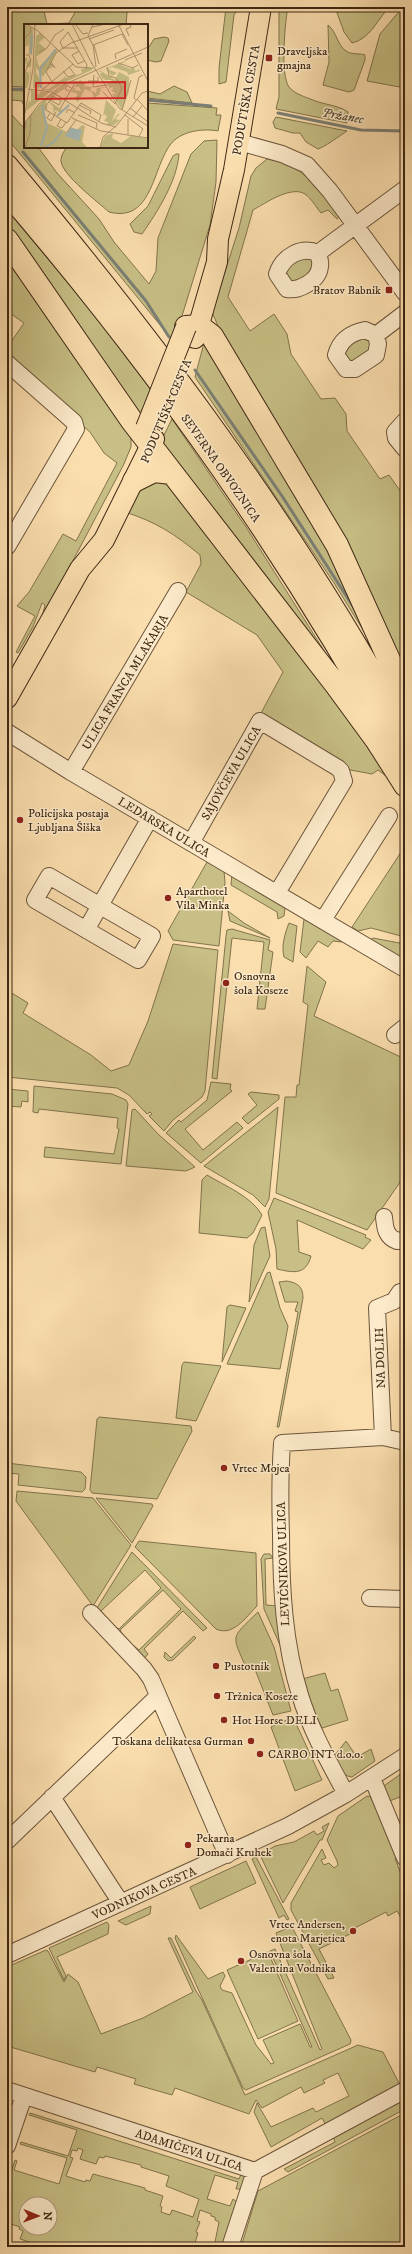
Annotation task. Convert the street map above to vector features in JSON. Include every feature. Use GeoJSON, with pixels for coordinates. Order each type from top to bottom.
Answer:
{"type":"FeatureCollection","features":[{"type":"Feature","properties":{"kind":"highway","name":"SEVERNA OBVOZNICA"},"geometry":{"type":"LineString","coordinates":[[7,166],[115,297],[219,436],[305,564],[405,732]]}},
{"type":"Feature","properties":{"kind":"highway","name":"SEVERNA OBVOZNICA"},"geometry":{"type":"LineString","coordinates":[[7,192],[112,318],[222,467],[312,604],[405,765]]}},
{"type":"Feature","properties":{"kind":"highway"},"geometry":{"type":"LineString","coordinates":[[7,240],[148,437],[172,473],[346,697],[377,741],[405,785]]}},
{"type":"Feature","properties":{"kind":"highway"},"geometry":{"type":"LineString","coordinates":[[194,330],[212,336],[337,545],[405,696]]}},
{"type":"Feature","properties":{"kind":"highway"},"geometry":{"type":"LineString","coordinates":[[134,481],[154,471],[172,473]]}},
{"type":"Feature","properties":{"kind":"main road","name":"PODUTIŠKA CESTA"},"geometry":{"type":"LineString","coordinates":[[80,569],[92,534],[176,391],[194,330],[208,252],[218,239],[239,142],[261,7]]}},
{"type":"Feature","properties":{"kind":"main road","name":"PODUTIŠKA CESTA"},"geometry":{"type":"LineString","coordinates":[[7,698],[80,569],[104,540],[134,481],[148,437]]}},
{"type":"Feature","properties":{"kind":"street"},"geometry":{"type":"LineString","coordinates":[[239,142],[282,154],[307,165],[319,177],[356,225],[405,293]]}},
{"type":"Feature","properties":{"kind":"street"},"geometry":{"type":"LineString","coordinates":[[318,253],[405,188]]}},
{"type":"Feature","properties":{"kind":"street"},"geometry":{"type":"LineString","coordinates":[[376,335],[405,313]]}},
{"type":"Feature","properties":{"kind":"street"},"geometry":{"type":"LineString","coordinates":[[7,363],[74,422],[76,431],[7,547]]}},
{"type":"Feature","properties":{"kind":"street"},"geometry":{"type":"LineString","coordinates":[[405,421],[396,432],[396,438],[405,449]]}},
{"type":"Feature","properties":{"kind":"street","name":"ULICA FRANCA MLAKARJA"},"geometry":{"type":"LineString","coordinates":[[71,772],[178,591]]}},
{"type":"Feature","properties":{"kind":"street","name":"SAJOVČEVA ULICA"},"geometry":{"type":"LineString","coordinates":[[191,843],[260,721],[338,768],[342,771],[344,781],[277,893]]}},
{"type":"Feature","properties":{"kind":"street","name":"LEDARSKA ULICA"},"geometry":{"type":"LineString","coordinates":[[7,732],[71,772],[405,969]]}},
{"type":"Feature","properties":{"kind":"street"},"geometry":{"type":"LineString","coordinates":[[323,920],[389,816]]}},
{"type":"Feature","properties":{"kind":"street"},"geometry":{"type":"LineString","coordinates":[[86,930],[150,818]]}},
{"type":"Feature","properties":{"kind":"street"},"geometry":{"type":"LineString","coordinates":[[49,876],[100,905],[152,936],[138,960],[35,900],[49,876]]}},
{"type":"Feature","properties":{"kind":"street"},"geometry":{"type":"LineString","coordinates":[[384,1217],[385,1228],[389,1236],[397,1241],[405,1240]]}},
{"type":"Feature","properties":{"kind":"street","name":"NA DOLIH"},"geometry":{"type":"LineString","coordinates":[[383,1437],[377,1308],[394,1301],[400,1292]]}},
{"type":"Feature","properties":{"kind":"street"},"geometry":{"type":"LineString","coordinates":[[383,1437],[405,1442]]}},
{"type":"Feature","properties":{"kind":"street","name":"LEVIČNIKOVA ULICA"},"geometry":{"type":"LineString","coordinates":[[346,1794],[326,1758],[306,1712],[292,1668],[283,1607],[280,1484],[282,1443],[383,1437]]}},
{"type":"Feature","properties":{"kind":"street"},"geometry":{"type":"LineString","coordinates":[[370,1598],[405,1599]]}},
{"type":"Feature","properties":{"kind":"street"},"geometry":{"type":"LineString","coordinates":[[91,1613],[144,1669],[158,1697],[227,1855]]}},
{"type":"Feature","properties":{"kind":"street"},"geometry":{"type":"LineString","coordinates":[[7,1841],[158,1697]]}},
{"type":"Feature","properties":{"kind":"street","name":"VODNIKOVA CESTA"},"geometry":{"type":"LineString","coordinates":[[7,1955],[288,1826],[346,1794],[405,1756]]}},
{"type":"Feature","properties":{"kind":"street"},"geometry":{"type":"LineString","coordinates":[[372,1778],[405,1858]]}},
{"type":"Feature","properties":{"kind":"street"},"geometry":{"type":"LineString","coordinates":[[52,1797],[121,1903]]}},
{"type":"Feature","properties":{"kind":"street","name":"ADAMIČEVA ULICA"},"geometry":{"type":"LineString","coordinates":[[7,2090],[255,2171],[405,2090]]}},
{"type":"Feature","properties":{"kind":"street"},"geometry":{"type":"LineString","coordinates":[[7,2146],[24,2096]]}},
{"type":"Feature","properties":{"kind":"street"},"geometry":{"type":"LineString","coordinates":[[230,2247],[255,2171]]}},
{"type":"Feature","properties":{"kind":"shaded area"},"geometry":{"type":"Polygon","coordinates":[[[7,7],[43,7],[47,24],[24,24],[24,87],[7,86],[7,45],[11,41],[7,38],[7,7]]]}},
{"type":"Feature","properties":{"kind":"shaded area"},"geometry":{"type":"Polygon","coordinates":[[[78,7],[131,7],[127,13],[126,24],[47,24],[69,23],[78,7]]]}},
{"type":"Feature","properties":{"kind":"shaded area"},"geometry":{"type":"Polygon","coordinates":[[[226,7],[239,7],[234,15],[226,82],[219,84],[219,68],[226,7]]]}},
{"type":"Feature","properties":{"kind":"shaded area"},"geometry":{"type":"Polygon","coordinates":[[[279,7],[288,7],[284,60],[286,81],[289,87],[294,92],[303,96],[348,112],[347,123],[276,109],[279,97],[279,7]]]}},
{"type":"Feature","properties":{"kind":"shaded area"},"geometry":{"type":"Polygon","coordinates":[[[335,7],[389,7],[369,33],[358,41],[352,43],[344,32],[335,7]]]}},
{"type":"Feature","properties":{"kind":"shaded area"},"geometry":{"type":"Polygon","coordinates":[[[403,7],[405,7],[405,88],[367,81],[380,34],[403,7]]]}},
{"type":"Feature","properties":{"kind":"shaded area"},"geometry":{"type":"Polygon","coordinates":[[[328,25],[346,51],[365,55],[365,60],[354,90],[349,92],[323,85],[329,62],[328,25]]]}},
{"type":"Feature","properties":{"kind":"shaded area"},"geometry":{"type":"Polygon","coordinates":[[[164,37],[168,38],[169,41],[161,61],[156,62],[148,60],[148,48],[154,39],[164,37]]]}},
{"type":"Feature","properties":{"kind":"shaded area"},"geometry":{"type":"Polygon","coordinates":[[[174,86],[187,92],[192,103],[148,98],[148,91],[160,94],[174,86]]]}},
{"type":"Feature","properties":{"kind":"shaded area"},"geometry":{"type":"Polygon","coordinates":[[[7,90],[24,91],[24,106],[22,101],[13,100],[7,107],[7,90]]]}},
{"type":"Feature","properties":{"kind":"shaded area"},"geometry":{"type":"Polygon","coordinates":[[[148,103],[217,108],[216,115],[221,115],[218,131],[199,130],[180,136],[174,140],[164,156],[149,192],[134,210],[123,213],[109,212],[74,181],[63,167],[61,161],[66,148],[148,148],[148,103]]]}},
{"type":"Feature","properties":{"kind":"shaded area"},"geometry":{"type":"Polygon","coordinates":[[[7,110],[24,128],[24,148],[39,148],[57,173],[99,219],[114,242],[149,284],[156,271],[158,238],[191,154],[204,141],[217,140],[216,182],[210,225],[174,342],[7,138],[7,110]]]}},
{"type":"Feature","properties":{"kind":"shaded area"},"geometry":{"type":"Polygon","coordinates":[[[276,117],[347,131],[318,149],[306,142],[300,133],[293,133],[275,128],[273,122],[276,117]]]}},
{"type":"Feature","properties":{"kind":"shaded area"},"geometry":{"type":"Polygon","coordinates":[[[179,154],[175,175],[166,196],[142,234],[134,232],[130,224],[148,206],[173,156],[179,154]]]}},
{"type":"Feature","properties":{"kind":"shaded area"},"geometry":{"type":"Polygon","coordinates":[[[267,159],[291,166],[301,172],[325,195],[340,215],[337,219],[328,210],[321,213],[305,194],[299,192],[278,196],[253,210],[228,297],[250,331],[274,314],[287,334],[291,354],[321,399],[335,398],[346,414],[347,431],[380,479],[389,475],[404,496],[405,679],[279,433],[218,326],[212,312],[239,228],[251,176],[256,168],[267,159]]]}},
{"type":"Feature","properties":{"kind":"shaded area"},"geometry":{"type":"Polygon","coordinates":[[[7,210],[93,313],[154,394],[142,417],[7,231],[7,210]]]}},
{"type":"Feature","properties":{"kind":"shaded area"},"geometry":{"type":"Polygon","coordinates":[[[7,248],[131,436],[131,447],[123,466],[41,621],[45,605],[42,603],[33,627],[18,653],[16,652],[35,616],[17,606],[29,592],[63,534],[76,541],[117,463],[104,453],[90,432],[7,359],[7,344],[9,345],[24,323],[7,311],[7,248]]]}},
{"type":"Feature","properties":{"kind":"shaded area"},"geometry":{"type":"Polygon","coordinates":[[[299,253],[315,256],[314,272],[296,285],[288,284],[282,268],[299,253]]]}},
{"type":"Feature","properties":{"kind":"shaded area"},"geometry":{"type":"Polygon","coordinates":[[[357,335],[373,338],[371,354],[354,367],[340,350],[357,335]]]}},
{"type":"Feature","properties":{"kind":"shaded area"},"geometry":{"type":"Polygon","coordinates":[[[205,339],[312,513],[389,672],[334,583],[195,377],[205,339]]]}},
{"type":"Feature","properties":{"kind":"shaded area"},"geometry":{"type":"Polygon","coordinates":[[[172,419],[246,527],[342,679],[161,441],[172,419]]]}},
{"type":"Feature","properties":{"kind":"shaded area"},"geometry":{"type":"Polygon","coordinates":[[[162,476],[358,724],[390,779],[378,770],[372,774],[345,769],[259,717],[283,672],[257,635],[186,592],[201,564],[200,555],[165,529],[125,512],[145,480],[162,476]]]}},
{"type":"Feature","properties":{"kind":"shaded area"},"geometry":{"type":"Polygon","coordinates":[[[405,846],[405,937],[371,928],[358,931],[352,927],[405,846]]]}},
{"type":"Feature","properties":{"kind":"shaded area"},"geometry":{"type":"Polygon","coordinates":[[[207,862],[224,871],[225,882],[219,946],[173,940],[168,931],[207,862]]]}},
{"type":"Feature","properties":{"kind":"shaded area"},"geometry":{"type":"Polygon","coordinates":[[[232,873],[285,908],[284,916],[278,919],[277,912],[231,885],[232,873]]]}},
{"type":"Feature","properties":{"kind":"shaded area"},"geometry":{"type":"Polygon","coordinates":[[[228,911],[244,923],[270,938],[230,921],[228,911]]]}},
{"type":"Feature","properties":{"kind":"shaded area"},"geometry":{"type":"Polygon","coordinates":[[[306,917],[343,938],[342,942],[333,941],[328,947],[318,941],[306,958],[300,952],[304,919],[306,917]]]}},
{"type":"Feature","properties":{"kind":"shaded area"},"geometry":{"type":"Polygon","coordinates":[[[289,923],[297,926],[293,962],[284,957],[283,953],[284,940],[289,923]]]}},
{"type":"Feature","properties":{"kind":"shaded area"},"geometry":{"type":"Polygon","coordinates":[[[232,929],[270,940],[268,950],[273,952],[265,1009],[257,1009],[264,942],[232,938],[217,1079],[212,1078],[226,936],[227,930],[232,929]]]}},
{"type":"Feature","properties":{"kind":"shaded area"},"geometry":{"type":"Polygon","coordinates":[[[373,938],[405,944],[405,960],[370,940],[373,938]]]}},
{"type":"Feature","properties":{"kind":"shaded area"},"geometry":{"type":"Polygon","coordinates":[[[173,944],[218,950],[205,1091],[202,1097],[173,1120],[164,1131],[149,1116],[152,1114],[150,1112],[147,1114],[129,1095],[117,1088],[7,1077],[7,990],[28,1003],[23,1013],[91,1055],[111,1071],[129,1065],[148,1021],[173,944]]]}},
{"type":"Feature","properties":{"kind":"shaded area"},"geometry":{"type":"Polygon","coordinates":[[[307,966],[326,982],[314,1016],[405,1059],[405,1175],[367,1230],[276,1193],[285,1097],[296,1097],[297,1085],[299,1085],[308,1005],[303,1002],[307,966]]]}},
{"type":"Feature","properties":{"kind":"shaded area"},"geometry":{"type":"Polygon","coordinates":[[[211,1082],[231,1084],[230,1089],[232,1091],[185,1129],[203,1150],[237,1122],[243,1128],[201,1163],[166,1133],[179,1120],[181,1122],[207,1100],[211,1082]]]}},
{"type":"Feature","properties":{"kind":"shaded area"},"geometry":{"type":"Polygon","coordinates":[[[34,1086],[112,1094],[126,1100],[128,1104],[121,1164],[44,1157],[45,1147],[114,1154],[119,1129],[117,1128],[118,1118],[39,1109],[38,1113],[33,1112],[34,1086]]]}},
{"type":"Feature","properties":{"kind":"shaded area"},"geometry":{"type":"Polygon","coordinates":[[[7,1089],[28,1091],[28,1102],[22,1101],[21,1107],[7,1106],[7,1089]]]}},
{"type":"Feature","properties":{"kind":"shaded area"},"geometry":{"type":"Polygon","coordinates":[[[251,1092],[279,1095],[279,1099],[248,1124],[242,1118],[257,1105],[248,1094],[251,1092]]]}},
{"type":"Feature","properties":{"kind":"shaded area"},"geometry":{"type":"Polygon","coordinates":[[[278,1107],[269,1199],[265,1207],[253,1195],[204,1166],[278,1107]]]}},
{"type":"Feature","properties":{"kind":"shaded area"},"geometry":{"type":"Polygon","coordinates":[[[135,1109],[158,1134],[195,1167],[186,1171],[126,1166],[132,1110],[135,1109]]]}},
{"type":"Feature","properties":{"kind":"shaded area"},"geometry":{"type":"Polygon","coordinates":[[[207,1175],[245,1197],[262,1215],[253,1233],[247,1238],[199,1233],[202,1180],[207,1175]]]}},
{"type":"Feature","properties":{"kind":"shaded area"},"geometry":{"type":"Polygon","coordinates":[[[274,1198],[366,1235],[365,1237],[371,1240],[363,1249],[297,1220],[299,1252],[311,1256],[309,1262],[303,1270],[294,1272],[277,1269],[276,1249],[268,1212],[274,1198]]]}},
{"type":"Feature","properties":{"kind":"shaded area"},"geometry":{"type":"Polygon","coordinates":[[[265,1227],[270,1256],[249,1302],[254,1245],[261,1228],[265,1227]]]}},
{"type":"Feature","properties":{"kind":"shaded area"},"geometry":{"type":"Polygon","coordinates":[[[270,1272],[280,1308],[288,1326],[280,1369],[227,1364],[267,1273],[270,1272]]]}},
{"type":"Feature","properties":{"kind":"shaded area"},"geometry":{"type":"Polygon","coordinates":[[[287,1281],[294,1283],[301,1288],[303,1298],[279,1427],[277,1427],[298,1312],[295,1311],[298,1302],[285,1302],[279,1282],[287,1281]]]}},
{"type":"Feature","properties":{"kind":"shaded area"},"geometry":{"type":"Polygon","coordinates":[[[230,1305],[246,1308],[222,1362],[227,1307],[230,1305]]]}},
{"type":"Feature","properties":{"kind":"shaded area"},"geometry":{"type":"Polygon","coordinates":[[[184,1362],[221,1366],[196,1421],[176,1418],[182,1365],[184,1362]]]}},
{"type":"Feature","properties":{"kind":"shaded area"},"geometry":{"type":"Polygon","coordinates":[[[99,1417],[191,1426],[192,1431],[157,1499],[92,1493],[90,1490],[97,1419],[99,1417]]]}},
{"type":"Feature","properties":{"kind":"shaded area"},"geometry":{"type":"Polygon","coordinates":[[[7,1463],[81,1472],[86,1477],[85,1489],[82,1492],[18,1485],[19,1474],[7,1473],[7,1463]]]}},
{"type":"Feature","properties":{"kind":"shaded area"},"geometry":{"type":"Polygon","coordinates":[[[17,1491],[93,1498],[131,1545],[93,1606],[16,1501],[17,1491]]]}},
{"type":"Feature","properties":{"kind":"shaded area"},"geometry":{"type":"Polygon","coordinates":[[[96,1498],[152,1504],[153,1506],[132,1543],[96,1498]]]}},
{"type":"Feature","properties":{"kind":"shaded area"},"geometry":{"type":"Polygon","coordinates":[[[139,1541],[256,1553],[257,1606],[239,1625],[234,1628],[222,1631],[216,1629],[135,1547],[139,1541]]]}},
{"type":"Feature","properties":{"kind":"shaded area"},"geometry":{"type":"Polygon","coordinates":[[[132,1552],[207,1628],[203,1631],[183,1611],[144,1649],[148,1654],[143,1660],[131,1646],[134,1646],[139,1650],[181,1609],[163,1590],[120,1630],[125,1638],[112,1625],[119,1629],[161,1588],[145,1570],[101,1611],[106,1617],[95,1611],[132,1552]]]}},
{"type":"Feature","properties":{"kind":"shaded area"},"geometry":{"type":"Polygon","coordinates":[[[264,1554],[270,1554],[273,1558],[265,1559],[266,1605],[277,1606],[331,1777],[328,1778],[307,1735],[286,1674],[280,1645],[264,1609],[261,1559],[264,1554]]]}},
{"type":"Feature","properties":{"kind":"shaded area"},"geometry":{"type":"Polygon","coordinates":[[[258,1612],[274,1647],[291,1711],[273,1715],[254,1667],[247,1670],[238,1650],[236,1638],[238,1633],[258,1612]]]}},
{"type":"Feature","properties":{"kind":"shaded area"},"geometry":{"type":"Polygon","coordinates":[[[194,1636],[196,1638],[173,1660],[168,1661],[164,1657],[165,1652],[171,1658],[194,1636]]]}},
{"type":"Feature","properties":{"kind":"shaded area"},"geometry":{"type":"Polygon","coordinates":[[[325,1673],[331,1691],[338,1689],[348,1720],[322,1728],[311,1709],[302,1679],[325,1673]]]}},
{"type":"Feature","properties":{"kind":"shaded area"},"geometry":{"type":"Polygon","coordinates":[[[293,1717],[322,1780],[295,1791],[271,1727],[293,1717]]]}},
{"type":"Feature","properties":{"kind":"shaded area"},"geometry":{"type":"Polygon","coordinates":[[[346,1741],[357,1757],[371,1749],[375,1761],[352,1777],[343,1773],[334,1756],[346,1741]]]}},
{"type":"Feature","properties":{"kind":"shaded area"},"geometry":{"type":"Polygon","coordinates":[[[405,1771],[405,1795],[387,1802],[381,1788],[405,1771]]]}},
{"type":"Feature","properties":{"kind":"shaded area"},"geometry":{"type":"Polygon","coordinates":[[[367,1796],[372,1797],[398,1858],[395,1858],[405,1885],[405,1924],[397,1911],[388,1916],[386,1912],[349,1931],[350,1934],[319,1949],[334,1978],[328,1979],[291,1910],[291,1903],[322,1849],[326,1858],[321,1860],[324,1865],[329,1863],[334,1868],[338,1865],[327,1840],[338,1816],[367,1796]]]}},
{"type":"Feature","properties":{"kind":"shaded area"},"geometry":{"type":"Polygon","coordinates":[[[329,1823],[322,1840],[320,1840],[283,1903],[260,1855],[275,1846],[294,1842],[314,1831],[317,1835],[324,1831],[322,1827],[329,1823]]]}},
{"type":"Feature","properties":{"kind":"shaded area"},"geometry":{"type":"Polygon","coordinates":[[[256,1857],[289,1919],[287,1920],[284,1915],[279,1918],[252,1859],[256,1857]]]}},
{"type":"Feature","properties":{"kind":"shaded area"},"geometry":{"type":"Polygon","coordinates":[[[246,1861],[256,1883],[200,1909],[190,1887],[246,1861]]]}},
{"type":"Feature","properties":{"kind":"shaded area"},"geometry":{"type":"Polygon","coordinates":[[[151,1906],[150,1914],[126,1925],[118,1921],[151,1906]]]}},
{"type":"Feature","properties":{"kind":"shaded area"},"geometry":{"type":"Polygon","coordinates":[[[107,1922],[109,1925],[108,1934],[57,1957],[66,1976],[64,1980],[49,1948],[107,1922]]]}},
{"type":"Feature","properties":{"kind":"shaded area"},"geometry":{"type":"Polygon","coordinates":[[[290,1927],[293,1929],[351,2040],[350,2044],[246,2090],[243,2088],[175,1938],[176,1935],[208,1979],[223,1972],[225,1976],[220,1986],[222,1990],[232,1993],[256,2045],[271,2064],[274,2063],[263,2040],[300,2024],[310,2047],[312,2047],[270,1951],[275,1949],[320,2050],[322,2049],[276,1933],[290,1927]]]}},
{"type":"Feature","properties":{"kind":"shaded area"},"geometry":{"type":"Polygon","coordinates":[[[168,1938],[171,1938],[196,1991],[202,2000],[245,2095],[358,2045],[383,2052],[401,2087],[326,2125],[322,2118],[271,2147],[254,2112],[257,2103],[271,2127],[313,2108],[316,2112],[349,2096],[338,2073],[323,2080],[325,2083],[304,2093],[301,2087],[262,2108],[256,2100],[249,2114],[175,2088],[172,2095],[134,2084],[136,2079],[97,2067],[95,2072],[7,2046],[7,1967],[46,1950],[48,1951],[64,1982],[68,1974],[78,1982],[101,2034],[143,2018],[193,1992],[168,1938]]]}},
{"type":"Feature","properties":{"kind":"shaded area"},"geometry":{"type":"Polygon","coordinates":[[[268,1952],[298,2021],[258,2039],[227,1970],[268,1952]]]}},
{"type":"Feature","properties":{"kind":"shaded area"},"geometry":{"type":"Polygon","coordinates":[[[405,2095],[405,2109],[288,2172],[284,2169],[335,2142],[332,2134],[405,2095]]]}},
{"type":"Feature","properties":{"kind":"shaded area"},"geometry":{"type":"Polygon","coordinates":[[[30,2113],[239,2179],[242,2172],[246,2176],[242,2189],[236,2189],[238,2182],[215,2175],[207,2199],[230,2206],[233,2199],[237,2202],[225,2247],[214,2247],[219,2222],[215,2220],[215,2217],[211,2216],[211,2214],[200,2210],[197,2221],[200,2222],[196,2232],[198,2233],[194,2246],[191,2247],[44,2247],[20,2239],[21,2236],[58,2236],[58,2196],[18,2196],[18,2226],[8,2223],[11,2216],[7,2215],[7,2184],[15,2160],[17,2161],[14,2170],[59,2184],[67,2158],[20,2144],[21,2142],[68,2156],[77,2130],[29,2115],[30,2113]],[[78,2148],[77,2151],[72,2150],[70,2157],[73,2158],[66,2176],[85,2182],[86,2180],[90,2181],[93,2174],[145,2188],[145,2190],[163,2196],[160,2206],[162,2207],[161,2212],[170,2215],[172,2210],[193,2217],[199,2199],[166,2186],[169,2176],[141,2167],[141,2165],[105,2156],[104,2158],[99,2157],[96,2164],[80,2159],[83,2150],[78,2148]]]}},
{"type":"Feature","properties":{"kind":"shaded area"},"geometry":{"type":"Polygon","coordinates":[[[405,2113],[405,2228],[403,2229],[405,2247],[241,2247],[258,2191],[405,2113]]]}},
{"type":"Feature","properties":{"kind":"waterway","name":"Pržanec"},"geometry":{"type":"LineString","coordinates":[[7,89],[24,89]]}},
{"type":"Feature","properties":{"kind":"waterway","name":"Pržanec"},"geometry":{"type":"LineString","coordinates":[[148,100],[211,106]]}},
{"type":"Feature","properties":{"kind":"waterway","name":"Pržanec"},"geometry":{"type":"LineString","coordinates":[[278,113],[361,130],[405,131]]}},
{"type":"Feature","properties":{"kind":"waterway"},"geometry":{"type":"LineString","coordinates":[[23,152],[146,301],[169,337]]}},
{"type":"Feature","properties":{"kind":"waterway"},"geometry":{"type":"LineString","coordinates":[[195,370],[282,496],[356,611]]}},
{"type":"Feature","properties":{"kind":"place","name":"Draveljska gmajna"},"geometry":{"type":"Point","coordinates":[269,58]}},
{"type":"Feature","properties":{"kind":"place","name":"Bratov Babnik"},"geometry":{"type":"Point","coordinates":[389,290]}},
{"type":"Feature","properties":{"kind":"place","name":"Policijska postaja Ljubljana Šiška"},"geometry":{"type":"Point","coordinates":[20,820]}},
{"type":"Feature","properties":{"kind":"place","name":"Aparthotel Vila Minka"},"geometry":{"type":"Point","coordinates":[168,898]}},
{"type":"Feature","properties":{"kind":"place","name":"Osnovna šola Koseze"},"geometry":{"type":"Point","coordinates":[226,983]}},
{"type":"Feature","properties":{"kind":"place","name":"Vrtec Mojca"},"geometry":{"type":"Point","coordinates":[224,1468]}},
{"type":"Feature","properties":{"kind":"place","name":"Pustotnik"},"geometry":{"type":"Point","coordinates":[216,1666]}},
{"type":"Feature","properties":{"kind":"place","name":"Tržnica Koseze"},"geometry":{"type":"Point","coordinates":[217,1696]}},
{"type":"Feature","properties":{"kind":"place","name":"Hot Horse DELI"},"geometry":{"type":"Point","coordinates":[224,1720]}},
{"type":"Feature","properties":{"kind":"place","name":"Toskana delikatesa Gurman"},"geometry":{"type":"Point","coordinates":[251,1741]}},
{"type":"Feature","properties":{"kind":"place","name":"CARBO INT d.o.o."},"geometry":{"type":"Point","coordinates":[260,1754]}},
{"type":"Feature","properties":{"kind":"place","name":"Pekarna Domači Kruhek"},"geometry":{"type":"Point","coordinates":[188,1845]}},
{"type":"Feature","properties":{"kind":"place","name":"Vrtec Andersen, enota Marjetica"},"geometry":{"type":"Point","coordinates":[353,1931]}},
{"type":"Feature","properties":{"kind":"place","name":"Osnovna šola Valentina Vodnika"},"geometry":{"type":"Point","coordinates":[241,1961]}}]}
